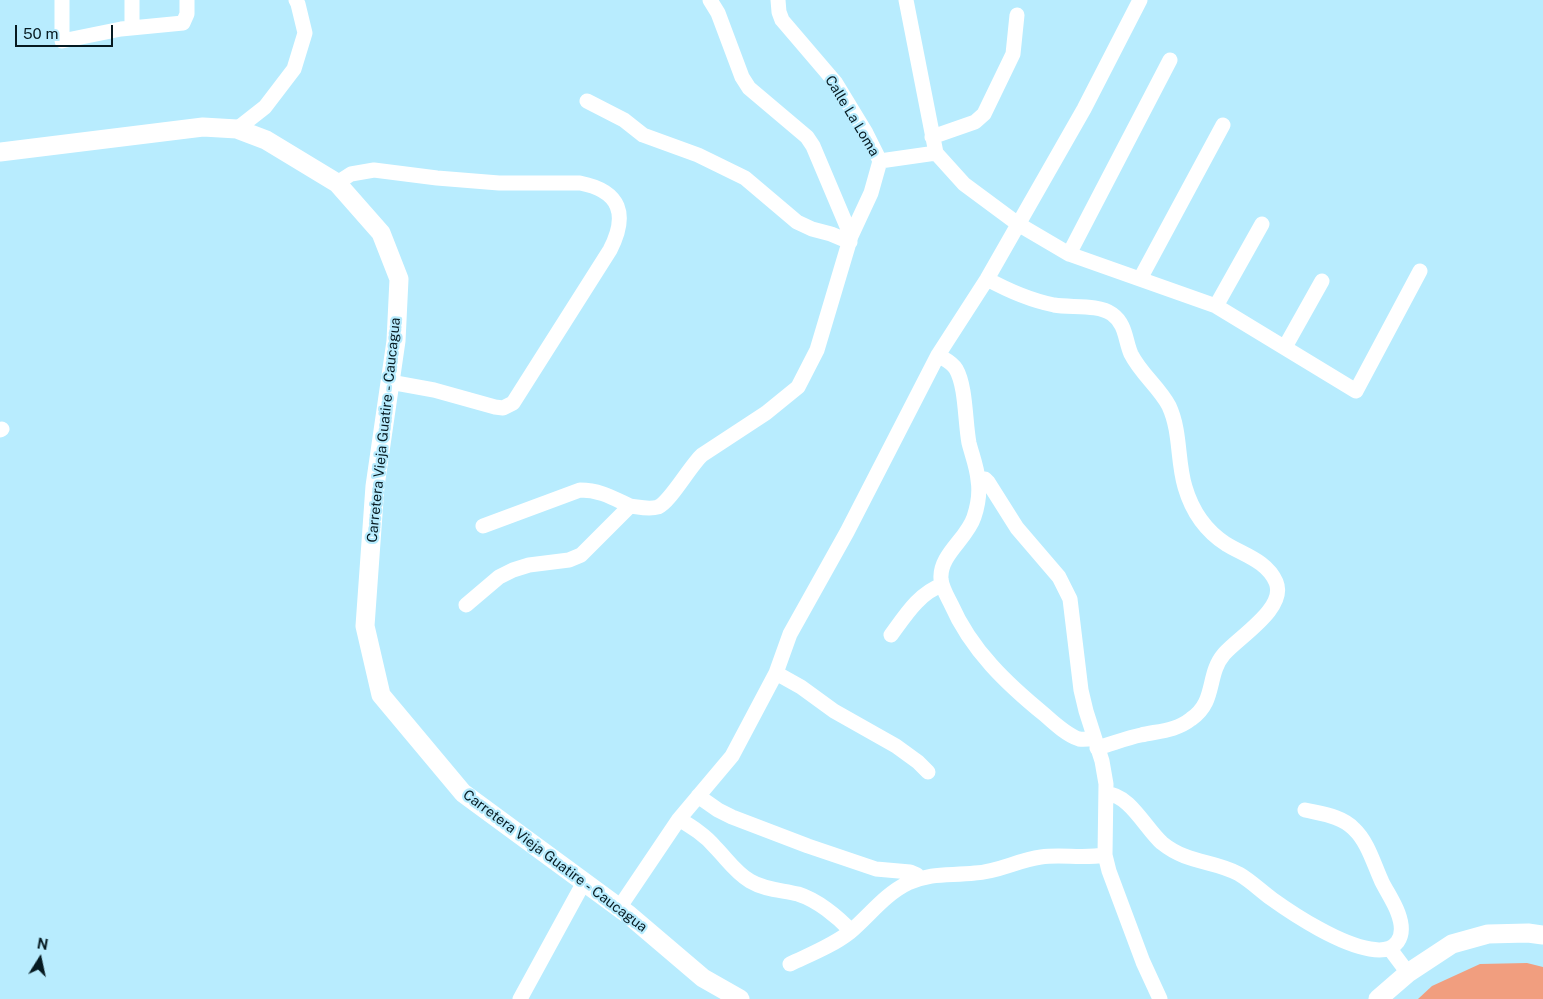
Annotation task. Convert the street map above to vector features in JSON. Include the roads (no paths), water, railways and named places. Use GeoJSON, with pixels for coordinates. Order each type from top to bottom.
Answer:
{"type":"FeatureCollection","features":[{"type":"Feature","properties":{"kind":"main road","name":"Carretera Vieja Guatire - Caucagua"},"geometry":{"type":"LineString","coordinates":[[0,152],[203,127],[237,129],[266,140],[337,183],[381,233],[399,279],[396,341],[375,486],[365,626],[381,695],[464,793],[619,908],[704,978],[740,999]]}},
{"type":"Feature","properties":{"kind":"main road"},"geometry":{"type":"LineString","coordinates":[[1378,999],[1408,973],[1452,944],[1488,934],[1528,933],[1543,936]]}},
{"type":"Feature","properties":{"kind":"street"},"geometry":{"type":"LineString","coordinates":[[62,0],[62,41],[132,28],[183,23],[187,14],[187,0]]}},
{"type":"Feature","properties":{"kind":"street"},"geometry":{"type":"LineString","coordinates":[[132,0],[132,28]]}},
{"type":"Feature","properties":{"kind":"street"},"geometry":{"type":"LineString","coordinates":[[237,129],[265,107],[294,69],[305,33],[296,0]]}},
{"type":"Feature","properties":{"kind":"street"},"geometry":{"type":"LineString","coordinates":[[710,0],[718,13],[742,77],[749,88],[807,137],[813,146],[850,239]]}},
{"type":"Feature","properties":{"kind":"street","name":"Calle La Loma"},"geometry":{"type":"LineString","coordinates":[[778,0],[778,12],[782,20],[834,82],[866,133],[880,161],[936,153]]}},
{"type":"Feature","properties":{"kind":"street"},"geometry":{"type":"LineString","coordinates":[[906,0],[936,153],[964,184],[1018,224],[1069,254],[1216,306],[1356,391],[1420,271]]}},
{"type":"Feature","properties":{"kind":"street"},"geometry":{"type":"LineString","coordinates":[[619,908],[679,818],[732,756],[776,673],[790,634],[847,532],[938,355],[987,279],[1084,109],[1140,0]]}},
{"type":"Feature","properties":{"kind":"street"},"geometry":{"type":"LineString","coordinates":[[932,137],[976,122],[984,114],[1013,54],[1017,15]]}},
{"type":"Feature","properties":{"kind":"street"},"geometry":{"type":"LineString","coordinates":[[1069,254],[1170,60]]}},
{"type":"Feature","properties":{"kind":"street"},"geometry":{"type":"LineString","coordinates":[[587,101],[624,120],[643,135],[698,155],[745,178],[797,222],[812,229],[850,239]]}},
{"type":"Feature","properties":{"kind":"street"},"geometry":{"type":"LineString","coordinates":[[1140,279],[1223,124]]}},
{"type":"Feature","properties":{"kind":"street"},"geometry":{"type":"LineString","coordinates":[[483,526],[580,490],[603,492],[630,506],[650,508],[664,503],[694,462],[702,455],[766,413],[798,387],[817,350],[850,239],[871,193],[880,161]]}},
{"type":"Feature","properties":{"kind":"street"},"geometry":{"type":"LineString","coordinates":[[337,183],[351,174],[374,170],[499,183],[580,183],[605,191],[610,195],[617,207],[619,229],[610,250],[512,403],[503,408],[495,407],[434,390],[390,382]]}},
{"type":"Feature","properties":{"kind":"street"},"geometry":{"type":"LineString","coordinates":[[1216,306],[1262,224]]}},
{"type":"Feature","properties":{"kind":"street"},"geometry":{"type":"LineString","coordinates":[[938,355],[952,364],[960,381],[969,442],[978,479],[978,498],[969,528],[945,561],[942,569],[942,585],[955,614],[970,638],[1001,676],[1026,700],[1070,735],[1096,743],[1172,729],[1186,723],[1197,714],[1208,700],[1218,662],[1229,649],[1270,611],[1279,590],[1276,581],[1269,571],[1256,560],[1216,536],[1207,528],[1194,509],[1181,473],[1173,416],[1162,394],[1134,360],[1122,325],[1118,320],[1113,315],[1100,309],[1054,305],[1021,297],[987,279]]}},
{"type":"Feature","properties":{"kind":"street"},"geometry":{"type":"LineString","coordinates":[[1285,347],[1322,280]]}},
{"type":"Feature","properties":{"kind":"street"},"geometry":{"type":"LineString","coordinates":[[978,479],[985,479],[988,482],[1016,528],[1054,570],[1067,591],[1072,608],[1074,642],[1081,690],[1105,774],[1107,794],[1105,855],[1109,871],[1143,962],[1160,999]]}},
{"type":"Feature","properties":{"kind":"street"},"geometry":{"type":"LineString","coordinates":[[466,605],[499,577],[513,570],[529,564],[569,560],[581,554],[630,506]]}},
{"type":"Feature","properties":{"kind":"street"},"geometry":{"type":"LineString","coordinates":[[891,635],[919,600],[934,588],[942,585]]}},
{"type":"Feature","properties":{"kind":"street"},"geometry":{"type":"LineString","coordinates":[[776,673],[801,687],[834,711],[896,746],[928,772]]}},
{"type":"Feature","properties":{"kind":"street"},"geometry":{"type":"LineString","coordinates":[[1107,794],[1112,794],[1126,802],[1154,836],[1175,852],[1195,861],[1224,868],[1237,874],[1296,915],[1344,940],[1367,948],[1385,951],[1390,949],[1397,943],[1400,936],[1401,927],[1398,912],[1389,897],[1363,840],[1347,822],[1305,810]]}},
{"type":"Feature","properties":{"kind":"street"},"geometry":{"type":"LineString","coordinates":[[698,796],[732,817],[787,838],[876,868],[914,874],[919,879]]}},
{"type":"Feature","properties":{"kind":"street"},"geometry":{"type":"LineString","coordinates":[[679,818],[705,836],[742,876],[768,889],[808,898],[841,921],[851,931]]}},
{"type":"Feature","properties":{"kind":"street"},"geometry":{"type":"LineString","coordinates":[[790,964],[825,948],[851,931],[896,890],[919,879],[939,874],[988,872],[1022,861],[1044,857],[1084,858],[1105,855]]}},
{"type":"Feature","properties":{"kind":"street"},"geometry":{"type":"LineString","coordinates":[[520,999],[584,882]]}},
{"type":"Feature","properties":{"kind":"street"},"geometry":{"type":"LineString","coordinates":[[1390,949],[1408,973]]}}]}
